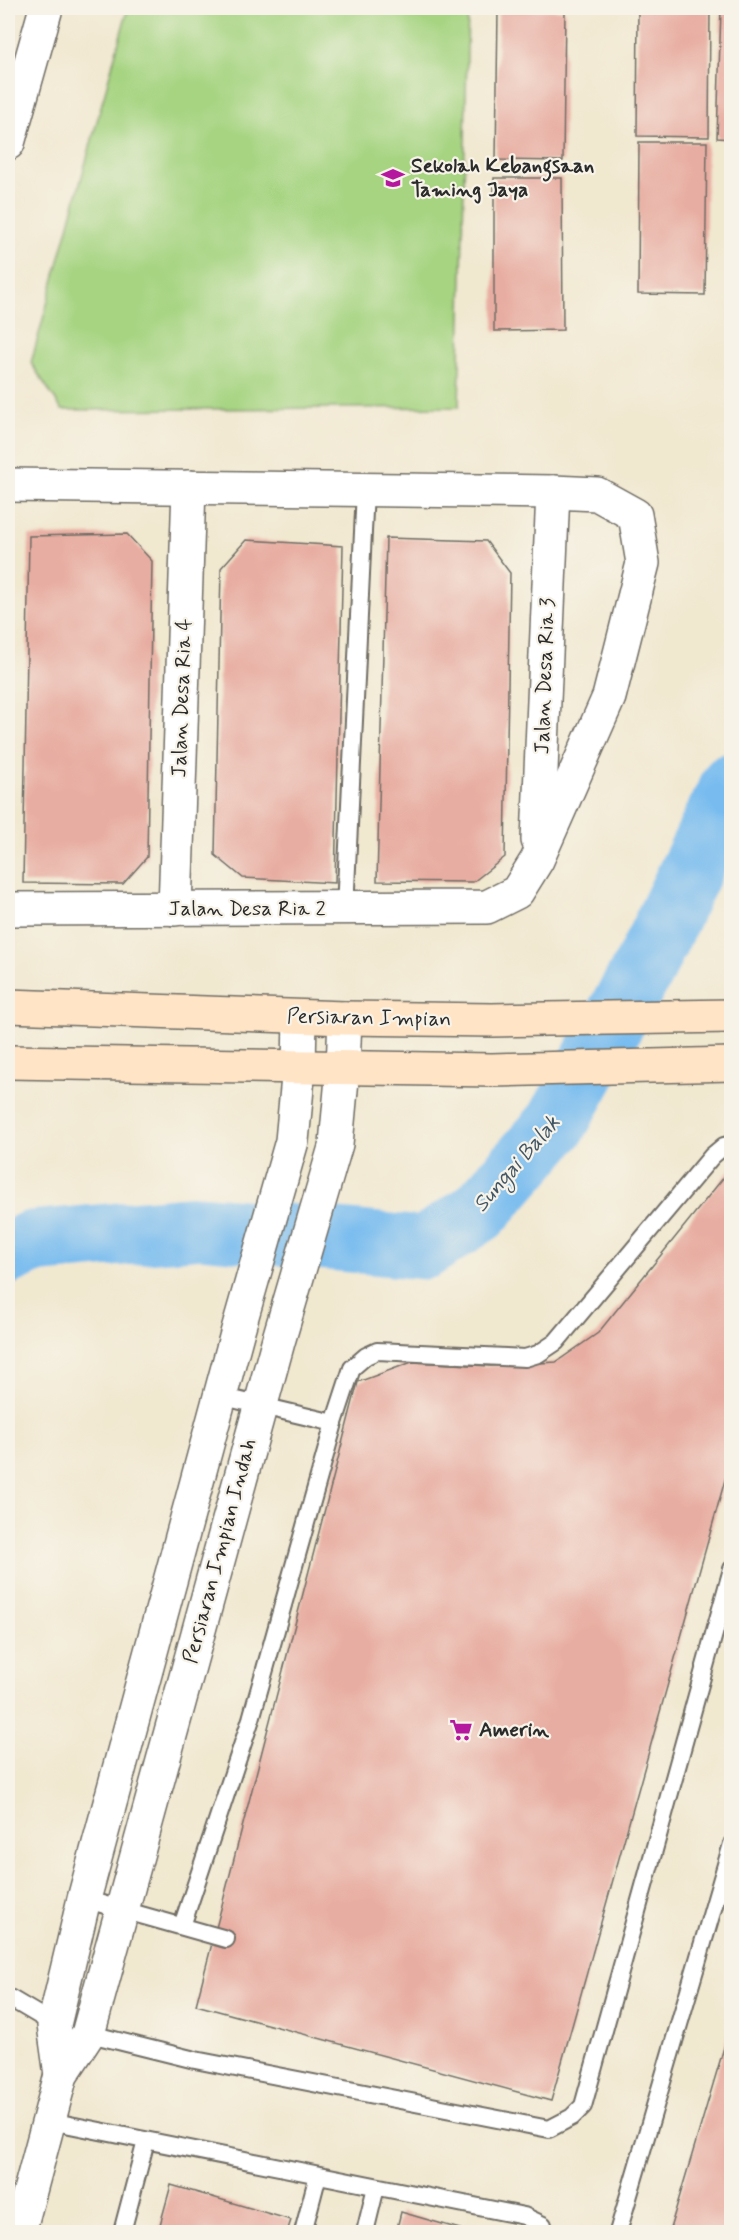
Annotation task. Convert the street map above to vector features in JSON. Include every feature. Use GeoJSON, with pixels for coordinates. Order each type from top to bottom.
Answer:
{"type":"FeatureCollection","features":[{"type":"Feature","properties":{"kind":"street"},"geometry":{"type":"LineString","coordinates":[[8,143],[46,8]]}},
{"type":"Feature","properties":{"kind":"street"},"geometry":{"type":"LineString","coordinates":[[8,485],[597,494],[635,515],[643,563],[609,697],[537,860]]}},
{"type":"Feature","properties":{"kind":"street","name":"Jalan Desa Ria 4"},"geometry":{"type":"LineString","coordinates":[[175,909],[189,487]]}},
{"type":"Feature","properties":{"kind":"street","name":"Jalan Desa Ria 3"},"geometry":{"type":"LineString","coordinates":[[537,860],[552,492]]}},
{"type":"Feature","properties":{"kind":"street","name":"Jalan Desa Ria 2"},"geometry":{"type":"LineString","coordinates":[[8,909],[487,907],[517,892],[537,860]]}},
{"type":"Feature","properties":{"kind":"street","name":"Persiaran Impian"},"geometry":{"type":"LineString","coordinates":[[8,1006],[345,1018],[492,1020],[732,1016]]}},
{"type":"Feature","properties":{"kind":"street","name":"Persiaran Impian Indah"},"geometry":{"type":"LineString","coordinates":[[61,2075],[54,2025],[84,1899],[238,1330],[292,1141],[300,1017]]}},
{"type":"Feature","properties":{"kind":"street","name":"Persiaran Impian Indah"},"geometry":{"type":"LineString","coordinates":[[19,2232],[61,2075],[88,2034],[260,1406],[336,1144],[345,1018]]}},
{"type":"Feature","properties":{"kind":"street"},"geometry":{"type":"LineString","coordinates":[[8,1062],[492,1070],[732,1064]]}},
{"type":"Feature","properties":{"kind":"lane"},"geometry":{"type":"LineString","coordinates":[[345,909],[365,490]]}},
{"type":"Feature","properties":{"kind":"lane"},"geometry":{"type":"LineString","coordinates":[[182,1926],[251,1719],[334,1423],[352,1368],[366,1356],[377,1351],[525,1358],[538,1354],[556,1342],[712,1156],[724,1146],[732,1144]]}},
{"type":"Feature","properties":{"kind":"lane"},"geometry":{"type":"LineString","coordinates":[[220,1396],[334,1423]]}},
{"type":"Feature","properties":{"kind":"lane"},"geometry":{"type":"LineString","coordinates":[[8,1997],[54,2025],[195,2060],[549,2129],[572,2117],[583,2106],[732,1569]]}},
{"type":"Feature","properties":{"kind":"lane"},"geometry":{"type":"LineString","coordinates":[[618,2232],[732,1844]]}},
{"type":"Feature","properties":{"kind":"lane"},"geometry":{"type":"LineString","coordinates":[[84,1899],[226,1939]]}},
{"type":"Feature","properties":{"kind":"lane"},"geometry":{"type":"LineString","coordinates":[[50,2121],[524,2216],[543,2225],[544,2232]]}},
{"type":"Feature","properties":{"kind":"lane"},"geometry":{"type":"LineString","coordinates":[[122,2232],[146,2141]]}},
{"type":"Feature","properties":{"kind":"lane"},"geometry":{"type":"LineString","coordinates":[[303,2232],[318,2175]]}},
{"type":"Feature","properties":{"kind":"lane"},"geometry":{"type":"LineString","coordinates":[[365,2232],[376,2187]]}},
{"type":"Feature","properties":{"kind":"green space"},"geometry":{"type":"Polygon","coordinates":[[[128,8],[468,8],[459,407],[62,410],[31,363],[128,8]]]}},
{"type":"Feature","properties":{"kind":"building"},"geometry":{"type":"Polygon","coordinates":[[[638,8],[710,8],[709,137],[637,136],[638,8]]]}},
{"type":"Feature","properties":{"kind":"building"},"geometry":{"type":"Polygon","coordinates":[[[721,8],[732,8],[732,139],[717,138],[721,8]]]}},
{"type":"Feature","properties":{"kind":"building"},"geometry":{"type":"Polygon","coordinates":[[[498,9],[565,10],[563,161],[496,160],[498,9]]]}},
{"type":"Feature","properties":{"kind":"building"},"geometry":{"type":"Polygon","coordinates":[[[639,142],[707,142],[705,295],[638,294],[639,142]]]}},
{"type":"Feature","properties":{"kind":"building"},"geometry":{"type":"Polygon","coordinates":[[[494,178],[562,178],[563,330],[494,331],[494,178]]]}},
{"type":"Feature","properties":{"kind":"building"},"geometry":{"type":"Polygon","coordinates":[[[127,534],[152,561],[147,857],[123,884],[23,883],[29,536],[127,534]]]}},
{"type":"Feature","properties":{"kind":"building"},"geometry":{"type":"Polygon","coordinates":[[[386,538],[486,541],[510,573],[505,857],[473,882],[377,881],[386,538]]]}},
{"type":"Feature","properties":{"kind":"building"},"geometry":{"type":"Polygon","coordinates":[[[246,540],[343,546],[335,883],[243,878],[215,855],[221,568],[246,540]]]}},
{"type":"Feature","properties":{"kind":"building","name":"Amerin"},"geometry":{"type":"Polygon","coordinates":[[[732,1167],[732,1455],[551,2101],[196,2005],[358,1382],[412,1362],[491,1366],[556,1362],[598,1333],[732,1167]]]}},
{"type":"Feature","properties":{"kind":"building"},"geometry":{"type":"Polygon","coordinates":[[[731,2024],[732,2232],[669,2232],[731,2024]]]}},
{"type":"Feature","properties":{"kind":"building"},"geometry":{"type":"Polygon","coordinates":[[[171,2185],[291,2220],[287,2232],[158,2232],[171,2185]]]}},
{"type":"Feature","properties":{"kind":"building"},"geometry":{"type":"Polygon","coordinates":[[[401,2212],[470,2232],[396,2232],[401,2212]]]}},
{"type":"Feature","properties":{"kind":"waterway","name":"Sungai Balak"},"geometry":{"type":"LineString","coordinates":[[8,1253],[32,1242],[200,1227],[424,1248],[479,1212],[557,1123],[646,964],[732,784]]}},
{"type":"Feature","properties":{"kind":"place","name":"Sekolah Kebangsaan Taming Jaya"},"geometry":{"type":"Point","coordinates":[393,178]}},
{"type":"Feature","properties":{"kind":"place","name":"Amerin"},"geometry":{"type":"Point","coordinates":[461,1730]}}]}
